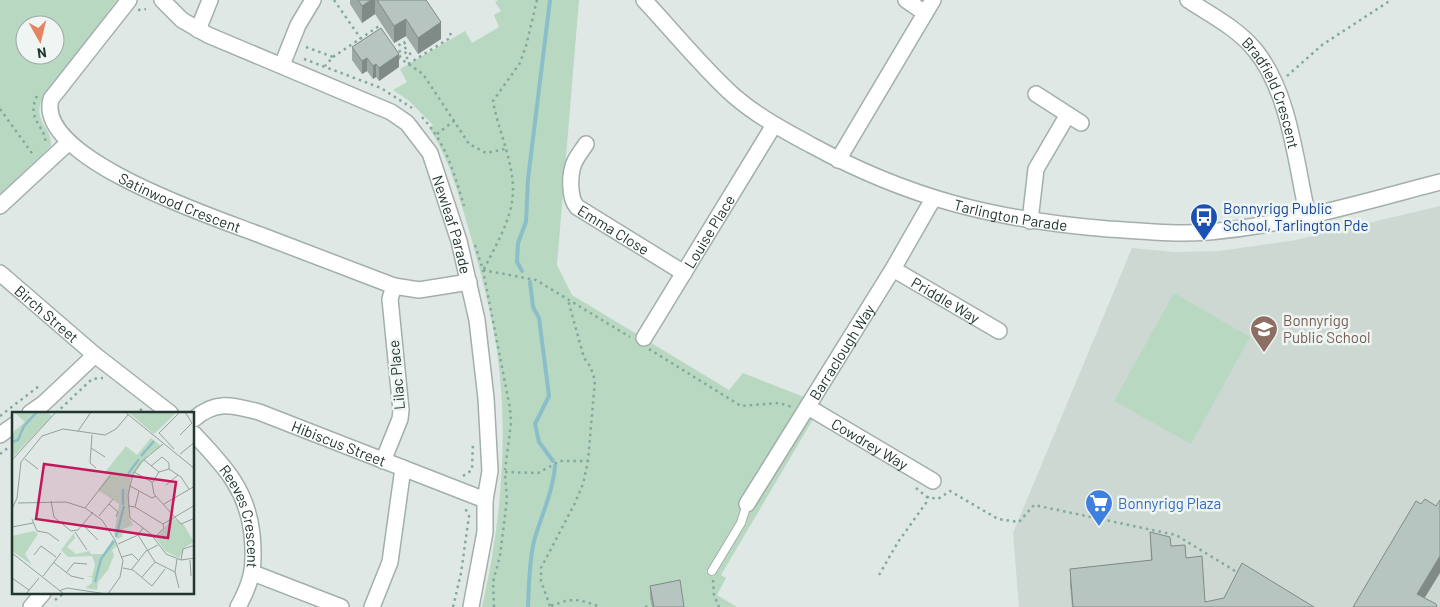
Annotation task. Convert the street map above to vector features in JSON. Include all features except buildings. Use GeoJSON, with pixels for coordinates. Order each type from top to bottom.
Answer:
{"type":"FeatureCollection","features":[{"type":"Feature","properties":{"kind":"street","name":"Newleaf Parade"},"geometry":{"type":"LineString","coordinates":[[162,0],[182,20],[225,44],[374,103],[399,117],[415,133],[430,153],[439,177],[469,282],[477,320],[486,398],[490,471],[485,500],[485,532],[471,607]]}},
{"type":"Feature","properties":{"kind":"street"},"geometry":{"type":"LineString","coordinates":[[198,30],[210,0]]}},
{"type":"Feature","properties":{"kind":"street"},"geometry":{"type":"LineString","coordinates":[[282,65],[298,25],[313,0]]}},
{"type":"Feature","properties":{"kind":"street","name":"Tarlington Parade"},"geometry":{"type":"LineString","coordinates":[[644,0],[729,91],[774,125],[838,160],[876,178],[933,199],[1030,221],[1175,233],[1239,228],[1308,217],[1440,182]]}},
{"type":"Feature","properties":{"kind":"street"},"geometry":{"type":"LineString","coordinates":[[906,0],[925,14]]}},
{"type":"Feature","properties":{"kind":"street"},"geometry":{"type":"LineString","coordinates":[[838,160],[933,0]]}},
{"type":"Feature","properties":{"kind":"street","name":"Bradfield Crescent"},"geometry":{"type":"LineString","coordinates":[[1188,0],[1233,28],[1264,63],[1276,86],[1286,118],[1308,217]]}},
{"type":"Feature","properties":{"kind":"street","name":"Satinwood Crescent"},"geometry":{"type":"LineString","coordinates":[[132,5],[51,99],[48,108],[50,116],[56,128],[69,142],[112,172],[156,195],[394,286],[419,290],[469,282]]}},
{"type":"Feature","properties":{"kind":"street"},"geometry":{"type":"LineString","coordinates":[[1030,221],[1036,169],[1074,119],[1036,94]]}},
{"type":"Feature","properties":{"kind":"street","name":"Louise Place"},"geometry":{"type":"LineString","coordinates":[[644,338],[774,125]]}},
{"type":"Feature","properties":{"kind":"street"},"geometry":{"type":"LineString","coordinates":[[0,206],[69,142]]}},
{"type":"Feature","properties":{"kind":"street","name":"Emma Close"},"geometry":{"type":"LineString","coordinates":[[586,144],[574,162],[571,196],[577,208],[684,273]]}},
{"type":"Feature","properties":{"kind":"street","name":"Barraclough Way"},"geometry":{"type":"LineString","coordinates":[[747,504],[933,199]]}},
{"type":"Feature","properties":{"kind":"street","name":"Priddle Way"},"geometry":{"type":"LineString","coordinates":[[892,269],[999,331]]}},
{"type":"Feature","properties":{"kind":"street","name":"Birch Street"},"geometry":{"type":"LineString","coordinates":[[0,273],[95,355]]}},
{"type":"Feature","properties":{"kind":"street","name":"Lilac Place"},"geometry":{"type":"LineString","coordinates":[[382,461],[400,419],[390,299],[394,286]]}},
{"type":"Feature","properties":{"kind":"street"},"geometry":{"type":"LineString","coordinates":[[31,412],[43,404],[95,355],[169,412]]}},
{"type":"Feature","properties":{"kind":"street","name":"Hibiscus Street"},"geometry":{"type":"LineString","coordinates":[[195,418],[206,409],[230,404],[259,412],[485,500]]}},
{"type":"Feature","properties":{"kind":"street","name":"Cowdrey Way"},"geometry":{"type":"LineString","coordinates":[[808,406],[933,480]]}},
{"type":"Feature","properties":{"kind":"street"},"geometry":{"type":"LineString","coordinates":[[0,435],[12,426]]}},
{"type":"Feature","properties":{"kind":"street","name":"Reeves Crescent"},"geometry":{"type":"LineString","coordinates":[[195,435],[227,469],[240,490],[249,513],[254,559],[253,573],[238,607]]}},
{"type":"Feature","properties":{"kind":"street"},"geometry":{"type":"LineString","coordinates":[[372,607],[390,562],[403,468]]}},
{"type":"Feature","properties":{"kind":"street"},"geometry":{"type":"LineString","coordinates":[[253,573],[341,607]]}},
{"type":"Feature","properties":{"kind":"street"},"geometry":{"type":"LineString","coordinates":[[31,607],[42,594]]}},
{"type":"Feature","properties":{"kind":"lane"},"geometry":{"type":"LineString","coordinates":[[712,571],[741,524],[747,504]]}},
{"type":"Feature","properties":{"kind":"path"},"geometry":{"type":"LineString","coordinates":[[334,0],[361,39]]}},
{"type":"Feature","properties":{"kind":"path"},"geometry":{"type":"LineString","coordinates":[[483,270],[500,238],[513,192],[493,101],[520,63],[537,0]]}},
{"type":"Feature","properties":{"kind":"path"},"geometry":{"type":"LineString","coordinates":[[1276,86],[1322,45],[1391,0]]}},
{"type":"Feature","properties":{"kind":"path"},"geometry":{"type":"LineString","coordinates":[[132,5],[146,8]]}},
{"type":"Feature","properties":{"kind":"path"},"geometry":{"type":"LineString","coordinates":[[324,66],[333,57],[382,24]]}},
{"type":"Feature","properties":{"kind":"path"},"geometry":{"type":"LineString","coordinates":[[408,64],[450,38],[451,30]]}},
{"type":"Feature","properties":{"kind":"path"},"geometry":{"type":"LineString","coordinates":[[392,50],[404,42],[407,47],[395,55]]}},
{"type":"Feature","properties":{"kind":"path"},"geometry":{"type":"LineString","coordinates":[[387,43],[395,55],[423,74],[469,144],[486,153],[505,149]]}},
{"type":"Feature","properties":{"kind":"path"},"geometry":{"type":"LineString","coordinates":[[306,47],[333,57]]}},
{"type":"Feature","properties":{"kind":"path"},"geometry":{"type":"LineString","coordinates":[[398,57],[408,51],[411,55],[403,60]]}},
{"type":"Feature","properties":{"kind":"path"},"geometry":{"type":"LineString","coordinates":[[0,109],[34,156]]}},
{"type":"Feature","properties":{"kind":"path"},"geometry":{"type":"LineString","coordinates":[[437,134],[454,121]]}},
{"type":"Feature","properties":{"kind":"path"},"geometry":{"type":"LineString","coordinates":[[567,299],[584,358],[590,366],[595,380],[588,461],[583,484],[575,503],[541,568],[541,581],[550,607],[568,599],[580,600],[600,607]]}},
{"type":"Feature","properties":{"kind":"path"},"geometry":{"type":"LineString","coordinates":[[57,412],[92,379],[104,378]]}},
{"type":"Feature","properties":{"kind":"path"},"geometry":{"type":"LineString","coordinates":[[0,416],[44,383]]}},
{"type":"Feature","properties":{"kind":"path"},"geometry":{"type":"LineString","coordinates":[[472,470],[473,434]]}},
{"type":"Feature","properties":{"kind":"path"},"geometry":{"type":"LineString","coordinates":[[0,454],[12,445]]}},
{"type":"Feature","properties":{"kind":"path"},"geometry":{"type":"LineString","coordinates":[[505,472],[538,473],[560,461],[588,461]]}},
{"type":"Feature","properties":{"kind":"path"},"geometry":{"type":"LineString","coordinates":[[879,575],[898,542],[926,503],[933,480]]}},
{"type":"Feature","properties":{"kind":"path"},"geometry":{"type":"LineString","coordinates":[[913,482],[918,491],[928,497],[938,499],[950,491],[998,519],[1019,522],[1034,505],[1176,535],[1246,578]]}},
{"type":"Feature","properties":{"kind":"path"},"geometry":{"type":"LineString","coordinates":[[453,607],[461,573],[470,516]]}},
{"type":"Feature","properties":{"kind":"path"},"geometry":{"type":"LineString","coordinates":[[712,571],[714,595],[719,607]]}},
{"type":"Feature","properties":{"kind":"path"},"geometry":{"type":"LineString","coordinates":[[645,607],[651,606]]}},
{"type":"Feature","properties":{"kind":"shaded area","name":"Bonnyrigg Public School"},"geometry":{"type":"Polygon","coordinates":[[[1440,206],[1440,607],[1019,607],[1013,533],[1132,248],[1174,252],[1219,251],[1296,240],[1440,206]]]}},
{"type":"Feature","properties":{"kind":"green space"},"geometry":{"type":"Polygon","coordinates":[[[0,0],[117,0],[41,101],[39,108],[41,120],[49,134],[51,146],[0,194],[0,0]]]}},
{"type":"Feature","properties":{"kind":"green space"},"geometry":{"type":"Polygon","coordinates":[[[498,0],[579,0],[557,265],[572,295],[729,390],[743,373],[822,404],[721,575],[726,578],[717,595],[737,607],[482,607],[494,544],[503,447],[501,383],[495,336],[469,230],[448,164],[429,128],[433,125],[408,100],[393,90],[407,82],[400,69],[465,31],[472,43],[499,27],[494,15],[501,11],[495,2],[498,0]]]}},
{"type":"Feature","properties":{"kind":"green space"},"geometry":{"type":"Polygon","coordinates":[[[1174,293],[1250,337],[1191,444],[1114,401],[1174,293]]]}},
{"type":"Feature","properties":{"kind":"waterway"},"geometry":{"type":"LineString","coordinates":[[522,271],[517,262],[518,243],[526,222],[528,179],[550,0]]}},
{"type":"Feature","properties":{"kind":"waterway"},"geometry":{"type":"LineString","coordinates":[[530,282],[533,307],[539,318],[549,396],[535,424],[539,442],[553,461]]}},
{"type":"Feature","properties":{"kind":"waterway"},"geometry":{"type":"LineString","coordinates":[[528,607],[532,549],[549,495],[555,466]]}},
{"type":"Feature","properties":{"kind":"place","name":"Bonnyrigg Public School, Tarlington Pde"},"geometry":{"type":"Point","coordinates":[1204,241]}},
{"type":"Feature","properties":{"kind":"place","name":"Bonnyrigg Public School"},"geometry":{"type":"Point","coordinates":[1264,353]}},
{"type":"Feature","properties":{"kind":"place","name":"Bonnyrigg Plaza"},"geometry":{"type":"Point","coordinates":[1099,527]}}]}
